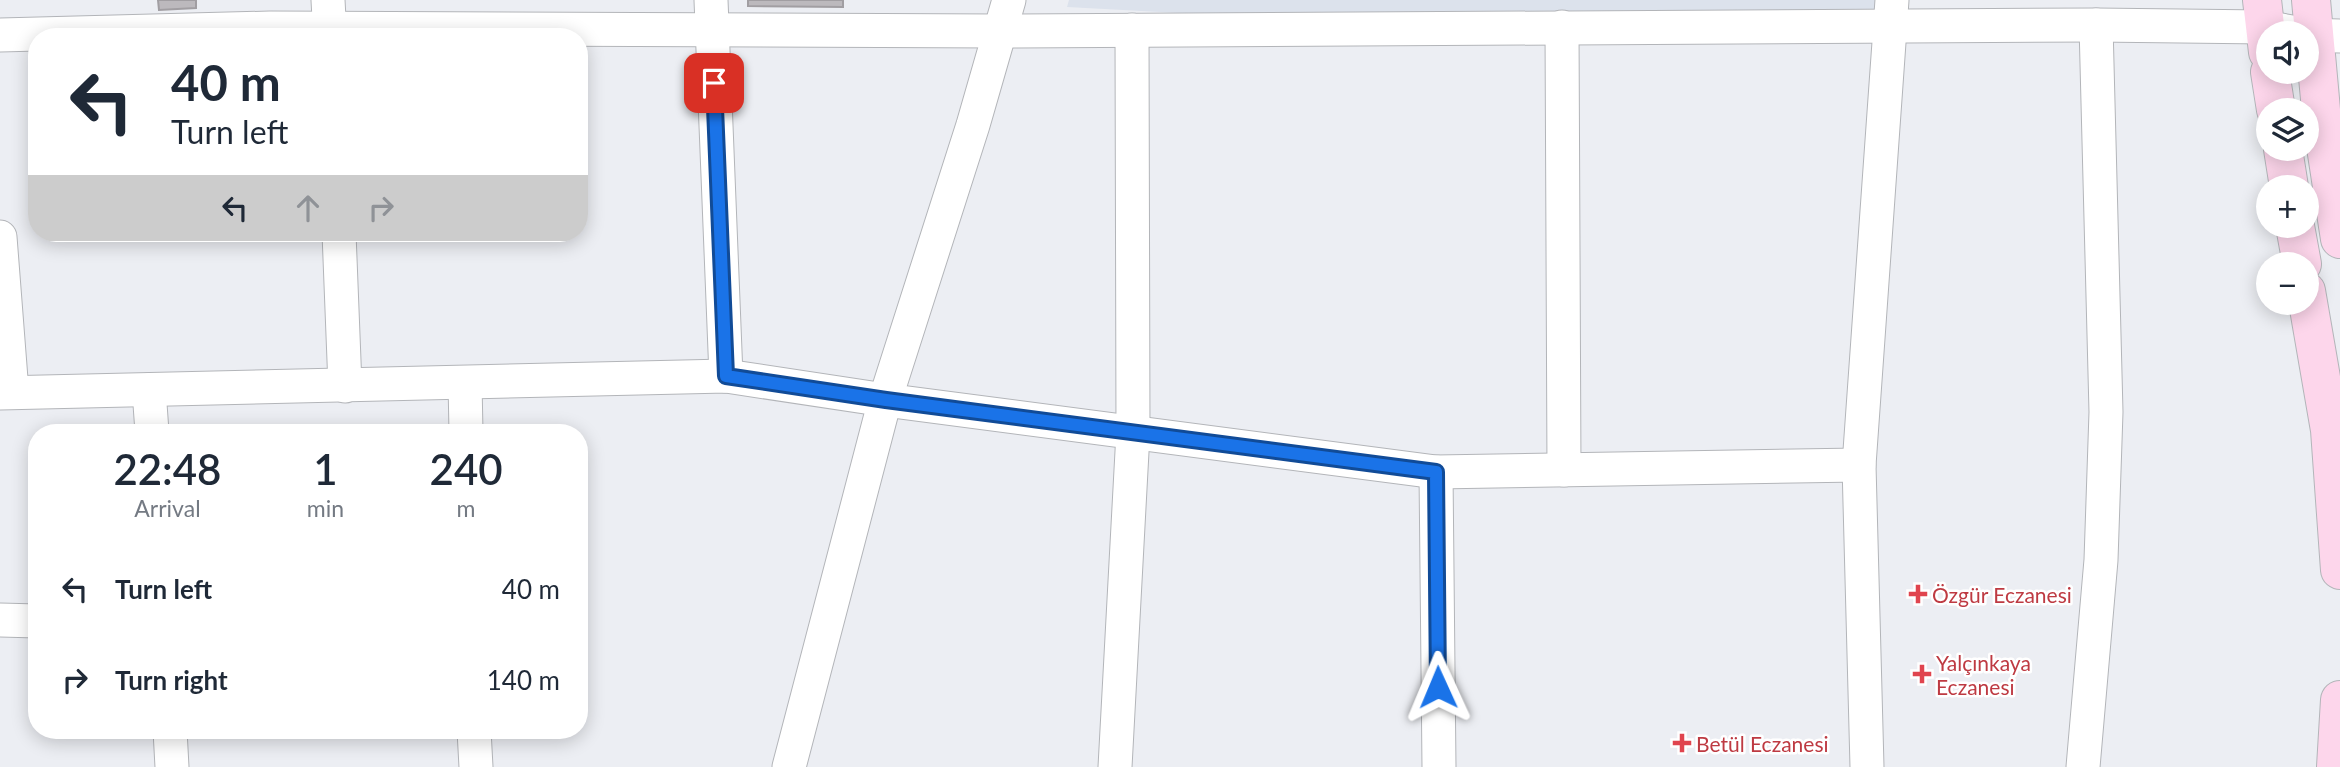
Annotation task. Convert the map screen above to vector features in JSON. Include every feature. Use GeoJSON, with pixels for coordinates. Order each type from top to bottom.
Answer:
{"type":"FeatureCollection","features":[{"type":"Feature","properties":{"kind":"main road"},"geometry":{"type":"LineString","coordinates":[[2311,84],[2322,121],[2340,239]]}},
{"type":"Feature","properties":{"kind":"main road"},"geometry":{"type":"LineString","coordinates":[[2310,315],[2330,430],[2340,570]]}},
{"type":"Feature","properties":{"kind":"main road"},"geometry":{"type":"LineString","coordinates":[[2336,767],[2340,700]]}},
{"type":"Feature","properties":{"kind":"street"},"geometry":{"type":"LineString","coordinates":[[789,767],[886,400],[973,125],[1009,0]]}},
{"type":"Feature","properties":{"kind":"street"},"geometry":{"type":"LineString","coordinates":[[1867,767],[1859,465],[1891,13]]}},
{"type":"Feature","properties":{"kind":"street"},"geometry":{"type":"LineString","coordinates":[[177,28],[329,22],[711,15],[1000,31],[1562,27],[1891,13],[2096,26],[2256,27]]}},
{"type":"Feature","properties":{"kind":"street"},"geometry":{"type":"LineString","coordinates":[[711,15],[726,376]]}},
{"type":"Feature","properties":{"kind":"street"},"geometry":{"type":"LineString","coordinates":[[2083,767],[2101,560],[2106,412],[2096,26]]}},
{"type":"Feature","properties":{"kind":"street"},"geometry":{"type":"LineString","coordinates":[[1562,27],[1564,470]]}},
{"type":"Feature","properties":{"kind":"street"},"geometry":{"type":"LineString","coordinates":[[1115,767],[1133,433],[1132,30]]}},
{"type":"Feature","properties":{"kind":"street"},"geometry":{"type":"LineString","coordinates":[[0,35],[28,34]]}},
{"type":"Feature","properties":{"kind":"street"},"geometry":{"type":"LineString","coordinates":[[0,237],[6,392],[726,376],[886,400],[1436,472],[1859,465]]}},
{"type":"Feature","properties":{"kind":"street"},"geometry":{"type":"LineString","coordinates":[[339,242],[345,386]]}},
{"type":"Feature","properties":{"kind":"street"},"geometry":{"type":"LineString","coordinates":[[464,383],[466,424]]}},
{"type":"Feature","properties":{"kind":"street"},"geometry":{"type":"LineString","coordinates":[[149,390],[151,424]]}},
{"type":"Feature","properties":{"kind":"street"},"geometry":{"type":"LineString","coordinates":[[1436,472],[1439,767]]}},
{"type":"Feature","properties":{"kind":"street"},"geometry":{"type":"LineString","coordinates":[[0,620],[28,621]]}},
{"type":"Feature","properties":{"kind":"street"},"geometry":{"type":"LineString","coordinates":[[170,739],[172,767]]}},
{"type":"Feature","properties":{"kind":"street"},"geometry":{"type":"LineString","coordinates":[[474,739],[475,767]]}},
{"type":"Feature","properties":{"kind":"shaded area"},"geometry":{"type":"Polygon","coordinates":[[[1069,0],[1881,0],[1879,11],[1273,18],[1067,7],[1069,0]]]}},
{"type":"Feature","properties":{"kind":"building"},"geometry":{"type":"Polygon","coordinates":[[[158,0],[196,0],[196,8],[159,10],[158,0]]]}},
{"type":"Feature","properties":{"kind":"building"},"geometry":{"type":"Polygon","coordinates":[[[748,0],[843,0],[843,7],[748,6],[748,0]]]}},
{"type":"Feature","properties":{"kind":"place","name":"Özgür Eczanesi"},"geometry":{"type":"Point","coordinates":[1918,594]}},
{"type":"Feature","properties":{"kind":"place","name":"Yalçınkaya Eczanesi"},"geometry":{"type":"Point","coordinates":[1922,674]}},
{"type":"Feature","properties":{"kind":"place","name":"Betül Eczanesi"},"geometry":{"type":"Point","coordinates":[1682,743]}},
{"type":"Feature","properties":{"kind":"route"},"geometry":{"type":"LineString","coordinates":[[714,83],[726,376],[886,400],[1436,472],[1438,687]]}}]}
